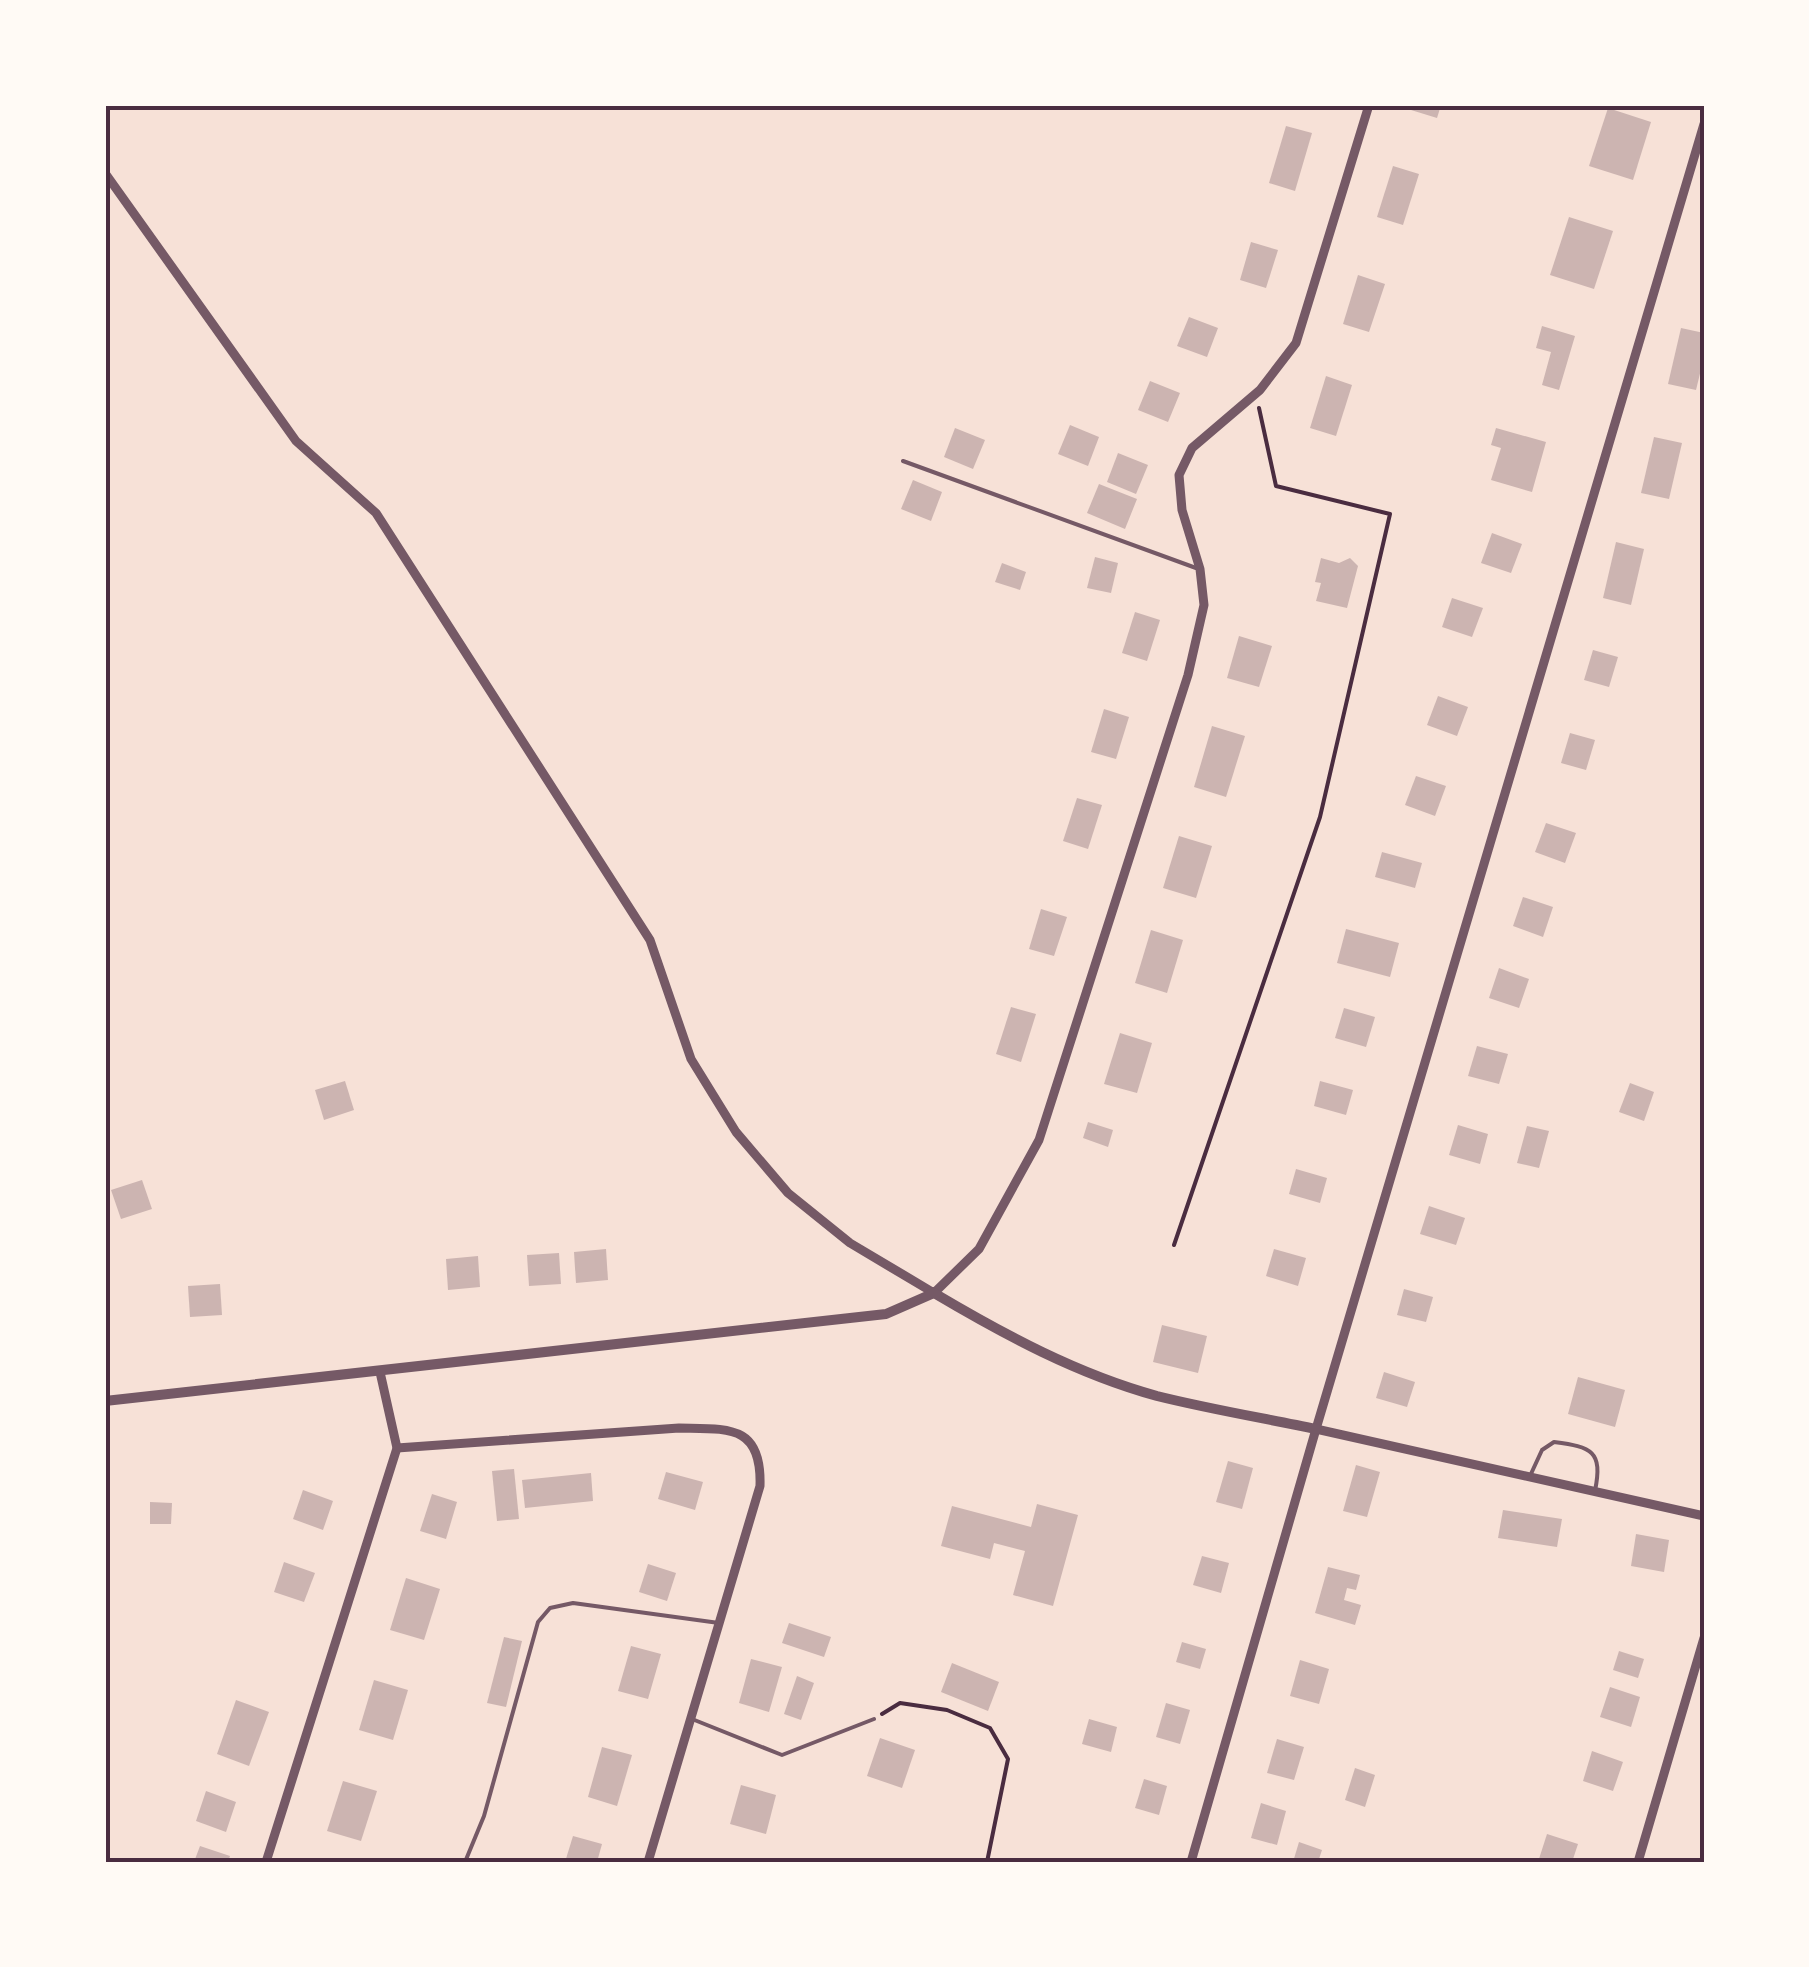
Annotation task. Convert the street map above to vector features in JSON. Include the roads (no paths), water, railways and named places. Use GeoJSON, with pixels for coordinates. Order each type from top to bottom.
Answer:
{"type":"FeatureCollection","features":[{"type":"Feature","properties":{"kind":"street"},"geometry":{"type":"LineString","coordinates":[[105,1402],[886,1314],[934,1293],[979,1249],[1038,1140],[1188,675],[1204,605],[1200,570],[1182,510],[1179,475],[1192,448],[1256,394],[1296,342],[1369,105]]}},
{"type":"Feature","properties":{"kind":"street"},"geometry":{"type":"LineString","coordinates":[[1191,1862],[1704,124]]}},
{"type":"Feature","properties":{"kind":"street"},"geometry":{"type":"LineString","coordinates":[[105,172],[296,441],[376,514],[650,940],[691,1058],[736,1132],[788,1193],[850,1243],[1015,1341],[1068,1364],[1156,1395],[1704,1516]]}},
{"type":"Feature","properties":{"kind":"street"},"geometry":{"type":"LineString","coordinates":[[266,1862],[397,1448],[380,1372]]}},
{"type":"Feature","properties":{"kind":"street"},"geometry":{"type":"LineString","coordinates":[[397,1448],[679,1428],[725,1429],[748,1439],[761,1460],[760,1486],[648,1862]]}},
{"type":"Feature","properties":{"kind":"street"},"geometry":{"type":"LineString","coordinates":[[1638,1862],[1704,1638]]}},
{"type":"Feature","properties":{"kind":"lane"},"geometry":{"type":"LineString","coordinates":[[903,461],[1200,570]]}},
{"type":"Feature","properties":{"kind":"lane"},"geometry":{"type":"LineString","coordinates":[[1529,1476],[1542,1450],[1554,1442],[1581,1446],[1596,1456],[1600,1468],[1595,1491]]}},
{"type":"Feature","properties":{"kind":"lane"},"geometry":{"type":"LineString","coordinates":[[465,1862],[484,1816],[538,1622],[550,1608],[572,1603],[719,1623]]}},
{"type":"Feature","properties":{"kind":"lane"},"geometry":{"type":"LineString","coordinates":[[692,1718],[782,1755],[874,1719]]}}]}
